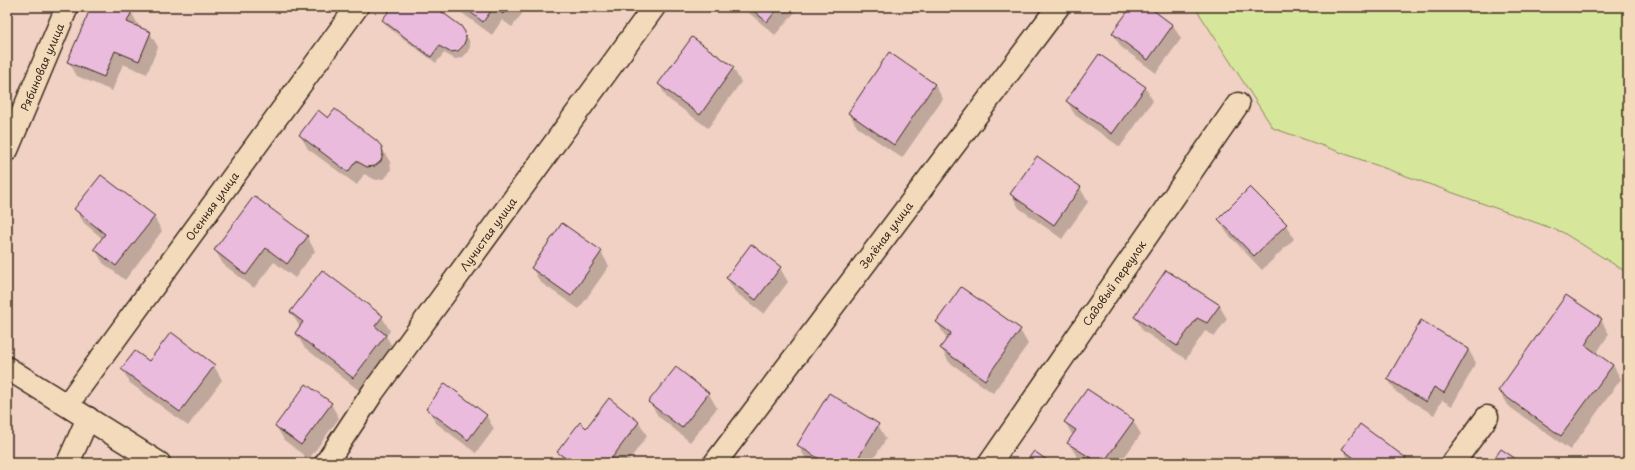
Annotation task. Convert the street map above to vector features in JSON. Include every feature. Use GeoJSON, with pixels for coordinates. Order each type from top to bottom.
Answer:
{"type":"FeatureCollection","features":[{"type":"Feature","properties":{"kind":"street","name":"Рябиновая улица"},"geometry":{"type":"LineString","coordinates":[[7,150],[67,7]]}},
{"type":"Feature","properties":{"kind":"street","name":"Осенняя улица"},"geometry":{"type":"LineString","coordinates":[[67,405],[357,7]]}},
{"type":"Feature","properties":{"kind":"street","name":"Лучистая улица"},"geometry":{"type":"LineString","coordinates":[[326,463],[373,392],[654,7]]}},
{"type":"Feature","properties":{"kind":"street","name":"Зелёная улица"},"geometry":{"type":"LineString","coordinates":[[714,463],[1058,7]]}},
{"type":"Feature","properties":{"kind":"street","name":"Садовый переулок"},"geometry":{"type":"LineString","coordinates":[[990,463],[1238,104]]}},
{"type":"Feature","properties":{"kind":"street"},"geometry":{"type":"LineString","coordinates":[[7,368],[159,463]]}},
{"type":"Feature","properties":{"kind":"street"},"geometry":{"type":"LineString","coordinates":[[1453,463],[1487,417]]}},
{"type":"Feature","properties":{"kind":"street"},"geometry":{"type":"LineString","coordinates":[[68,463],[88,418]]}},
{"type":"Feature","properties":{"kind":"green space"},"geometry":{"type":"Polygon","coordinates":[[[1195,7],[1628,7],[1628,273],[1562,232],[1273,128],[1195,7]]]}},
{"type":"Feature","properties":{"kind":"building"},"geometry":{"type":"Polygon","coordinates":[[[91,7],[121,7],[132,11],[127,22],[151,32],[139,61],[115,51],[104,77],[67,62],[91,7]]]}},
{"type":"Feature","properties":{"kind":"building"},"geometry":{"type":"Polygon","coordinates":[[[392,7],[435,7],[461,26],[465,32],[466,39],[463,46],[458,51],[450,52],[439,46],[431,57],[382,20],[392,7]]]}},
{"type":"Feature","properties":{"kind":"building"},"geometry":{"type":"Polygon","coordinates":[[[464,7],[494,7],[483,22],[464,7]]]}},
{"type":"Feature","properties":{"kind":"building"},"geometry":{"type":"Polygon","coordinates":[[[494,7],[509,7],[503,14],[494,7]]]}},
{"type":"Feature","properties":{"kind":"building"},"geometry":{"type":"Polygon","coordinates":[[[749,7],[779,7],[767,22],[749,7]]]}},
{"type":"Feature","properties":{"kind":"building"},"geometry":{"type":"Polygon","coordinates":[[[1131,7],[1149,7],[1173,25],[1148,60],[1112,33],[1131,7]]]}},
{"type":"Feature","properties":{"kind":"building"},"geometry":{"type":"Polygon","coordinates":[[[692,37],[734,67],[700,115],[658,84],[692,37]]]}},
{"type":"Feature","properties":{"kind":"building"},"geometry":{"type":"Polygon","coordinates":[[[889,52],[935,84],[894,145],[848,113],[889,52]]]}},
{"type":"Feature","properties":{"kind":"building"},"geometry":{"type":"Polygon","coordinates":[[[1099,54],[1146,87],[1112,134],[1066,101],[1099,54]]]}},
{"type":"Feature","properties":{"kind":"building"},"geometry":{"type":"Polygon","coordinates":[[[335,109],[377,141],[382,147],[383,154],[381,161],[375,166],[367,167],[356,161],[348,172],[299,135],[318,110],[328,118],[335,109]]]}},
{"type":"Feature","properties":{"kind":"building"},"geometry":{"type":"Polygon","coordinates":[[[1037,156],[1081,187],[1054,225],[1010,194],[1037,156]]]}},
{"type":"Feature","properties":{"kind":"building"},"geometry":{"type":"Polygon","coordinates":[[[101,175],[155,216],[116,266],[94,249],[105,234],[74,209],[101,175]]]}},
{"type":"Feature","properties":{"kind":"building"},"geometry":{"type":"Polygon","coordinates":[[[1250,187],[1287,224],[1254,256],[1218,219],[1250,187]]]}},
{"type":"Feature","properties":{"kind":"building"},"geometry":{"type":"Polygon","coordinates":[[[254,196],[308,236],[287,264],[266,248],[246,275],[214,250],[254,196]]]}},
{"type":"Feature","properties":{"kind":"building"},"geometry":{"type":"Polygon","coordinates":[[[562,223],[602,251],[571,296],[531,268],[562,223]]]}},
{"type":"Feature","properties":{"kind":"building"},"geometry":{"type":"Polygon","coordinates":[[[751,244],[781,267],[756,300],[726,278],[751,244]]]}},
{"type":"Feature","properties":{"kind":"building"},"geometry":{"type":"Polygon","coordinates":[[[322,270],[383,316],[375,326],[386,335],[353,378],[295,333],[303,322],[290,312],[322,270]]]}},
{"type":"Feature","properties":{"kind":"building"},"geometry":{"type":"Polygon","coordinates":[[[1166,270],[1220,305],[1207,323],[1197,318],[1177,346],[1134,317],[1166,270]]]}},
{"type":"Feature","properties":{"kind":"building"},"geometry":{"type":"Polygon","coordinates":[[[961,287],[1021,329],[985,380],[940,348],[951,333],[936,322],[961,287]]]}},
{"type":"Feature","properties":{"kind":"building"},"geometry":{"type":"Polygon","coordinates":[[[1566,295],[1602,319],[1585,345],[1613,365],[1561,436],[1498,391],[1566,295]]]}},
{"type":"Feature","properties":{"kind":"building"},"geometry":{"type":"Polygon","coordinates":[[[1421,320],[1469,349],[1444,393],[1434,387],[1426,402],[1387,379],[1421,320]]]}},
{"type":"Feature","properties":{"kind":"building"},"geometry":{"type":"Polygon","coordinates":[[[171,332],[215,365],[180,412],[121,369],[135,351],[149,361],[171,332]]]}},
{"type":"Feature","properties":{"kind":"building"},"geometry":{"type":"Polygon","coordinates":[[[676,367],[709,393],[682,428],[648,402],[676,367]]]}},
{"type":"Feature","properties":{"kind":"building"},"geometry":{"type":"Polygon","coordinates":[[[445,383],[487,415],[468,440],[426,409],[445,383]]]}},
{"type":"Feature","properties":{"kind":"building"},"geometry":{"type":"Polygon","coordinates":[[[306,384],[332,403],[301,445],[275,426],[306,384]]]}},
{"type":"Feature","properties":{"kind":"building"},"geometry":{"type":"Polygon","coordinates":[[[1087,389],[1134,420],[1103,463],[1099,463],[1067,443],[1076,430],[1064,422],[1087,389]]]}},
{"type":"Feature","properties":{"kind":"building"},"geometry":{"type":"Polygon","coordinates":[[[829,393],[879,424],[855,463],[826,463],[797,445],[829,393]]]}},
{"type":"Feature","properties":{"kind":"building"},"geometry":{"type":"Polygon","coordinates":[[[609,398],[639,422],[608,463],[572,463],[557,452],[580,422],[586,428],[609,398]]]}},
{"type":"Feature","properties":{"kind":"building"},"geometry":{"type":"Polygon","coordinates":[[[1360,424],[1406,458],[1402,463],[1361,463],[1342,449],[1360,424]]]}},
{"type":"Feature","properties":{"kind":"building"},"geometry":{"type":"Polygon","coordinates":[[[1501,449],[1522,463],[1491,463],[1501,449]]]}},
{"type":"Feature","properties":{"kind":"building"},"geometry":{"type":"Polygon","coordinates":[[[1034,451],[1051,463],[1025,463],[1034,451]]]}}]}
